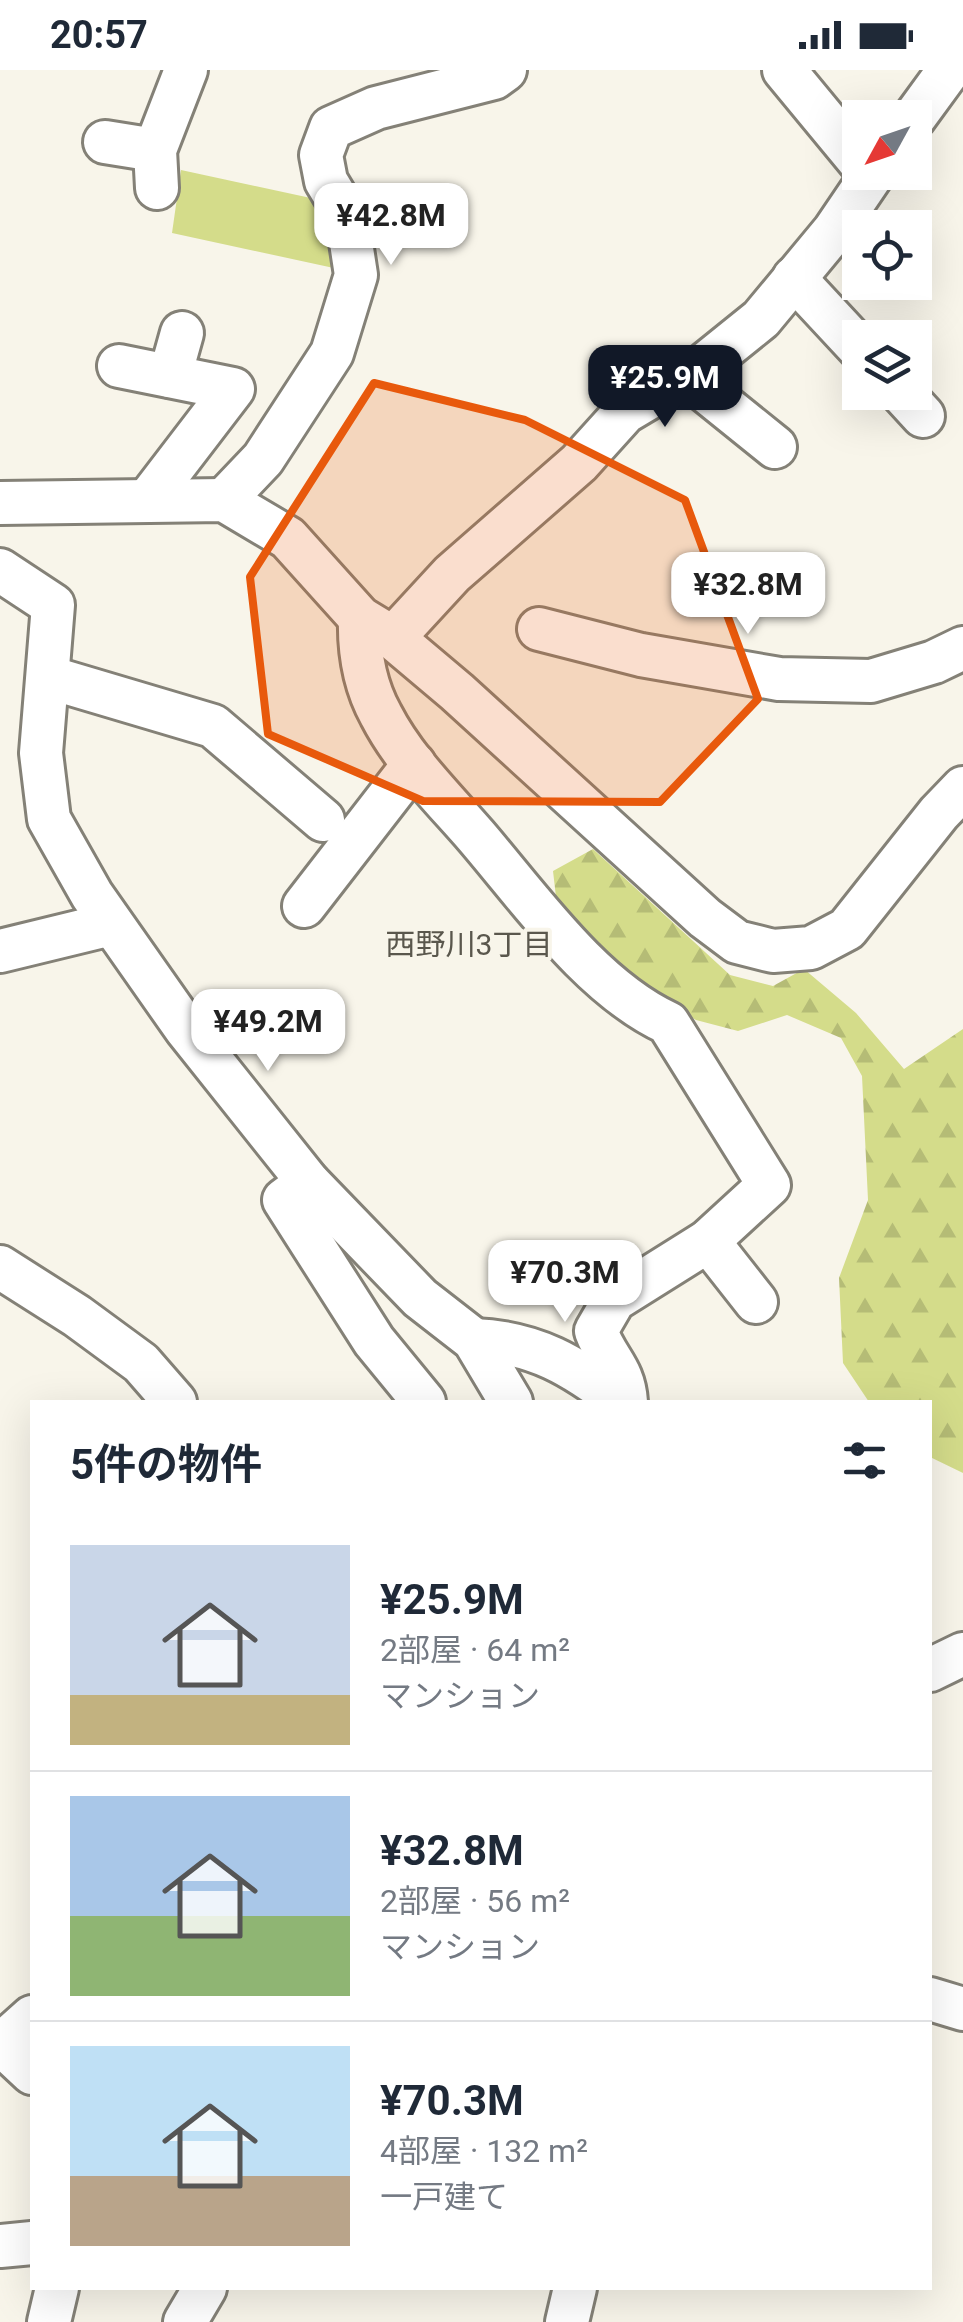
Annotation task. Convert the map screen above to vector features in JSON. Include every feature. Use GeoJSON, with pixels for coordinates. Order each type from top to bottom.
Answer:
{"type":"FeatureCollection","features":[{"type":"Feature","properties":{"kind":"street"},"geometry":{"type":"LineString","coordinates":[[105,142],[156,169],[186,70]]}},
{"type":"Feature","properties":{"kind":"street"},"geometry":{"type":"LineString","coordinates":[[224,500],[263,458],[332,353],[356,275],[347,216],[326,180],[321,155],[330,128],[376,108],[494,78],[505,70]]}},
{"type":"Feature","properties":{"kind":"street"},"geometry":{"type":"LineString","coordinates":[[784,70],[842,139]]}},
{"type":"Feature","properties":{"kind":"street"},"geometry":{"type":"LineString","coordinates":[[927,100],[949,70]]}},
{"type":"Feature","properties":{"kind":"street"},"geometry":{"type":"LineString","coordinates":[[624,1400],[625,1379],[603,1350],[596,1331],[614,1300],[708,1242],[769,1185],[668,1023],[642,1011],[572,947],[414,764],[380,714],[359,652],[376,628],[452,574],[579,463],[625,412],[686,376],[761,318],[834,231],[858,190]]}},
{"type":"Feature","properties":{"kind":"street"},"geometry":{"type":"LineString","coordinates":[[794,278],[842,330]]}},
{"type":"Feature","properties":{"kind":"street"},"geometry":{"type":"LineString","coordinates":[[170,376],[182,332]]}},
{"type":"Feature","properties":{"kind":"street"},"geometry":{"type":"LineString","coordinates":[[118,366],[233,390],[148,500]]}},
{"type":"Feature","properties":{"kind":"street"},"geometry":{"type":"LineString","coordinates":[[686,376],[775,447]]}},
{"type":"Feature","properties":{"kind":"street"},"geometry":{"type":"LineString","coordinates":[[0,502],[224,500],[288,538],[376,628],[457,692],[705,918],[737,942],[774,951],[812,948],[847,930],[963,788]]}},
{"type":"Feature","properties":{"kind":"street"},"geometry":{"type":"LineString","coordinates":[[0,570],[53,605],[41,753],[50,819],[111,924],[186,1029],[308,1182],[420,1298],[474,1340],[510,1400]]}},
{"type":"Feature","properties":{"kind":"street"},"geometry":{"type":"LineString","coordinates":[[538,629],[641,655],[779,679],[871,680],[934,662],[963,648]]}},
{"type":"Feature","properties":{"kind":"street"},"geometry":{"type":"LineString","coordinates":[[48,678],[214,726],[323,820]]}},
{"type":"Feature","properties":{"kind":"street"},"geometry":{"type":"LineString","coordinates":[[304,906],[414,764]]}},
{"type":"Feature","properties":{"kind":"street"},"geometry":{"type":"LineString","coordinates":[[0,951],[111,924]]}},
{"type":"Feature","properties":{"kind":"street"},"geometry":{"type":"LineString","coordinates":[[308,1182],[284,1200],[374,1341],[422,1400]]}},
{"type":"Feature","properties":{"kind":"street"},"geometry":{"type":"LineString","coordinates":[[708,1242],[756,1302]]}},
{"type":"Feature","properties":{"kind":"street"},"geometry":{"type":"LineString","coordinates":[[0,1267],[141,1363],[173,1400]]}},
{"type":"Feature","properties":{"kind":"street"},"geometry":{"type":"LineString","coordinates":[[474,1340],[510,1341],[568,1365],[621,1400]]}},
{"type":"Feature","properties":{"kind":"street"},"geometry":{"type":"LineString","coordinates":[[932,2000],[963,2010]]}},
{"type":"Feature","properties":{"kind":"street"},"geometry":{"type":"LineString","coordinates":[[11,2035],[30,2070]]}},
{"type":"Feature","properties":{"kind":"street"},"geometry":{"type":"LineString","coordinates":[[0,2246],[30,2242]]}},
{"type":"Feature","properties":{"kind":"street"},"geometry":{"type":"LineString","coordinates":[[49,2322],[57,2290]]}},
{"type":"Feature","properties":{"kind":"street"},"geometry":{"type":"LineString","coordinates":[[185,2322],[204,2290]]}},
{"type":"Feature","properties":{"kind":"street"},"geometry":{"type":"LineString","coordinates":[[567,2322],[574,2290]]}},
{"type":"Feature","properties":{"kind":"highlighted area"},"geometry":{"type":"Polygon","coordinates":[[[374,383],[525,420],[685,500],[758,699],[660,802],[423,801],[268,734],[250,577],[374,383]]]}},
{"type":"Feature","properties":{"kind":"green space"},"geometry":{"type":"Polygon","coordinates":[[[181,170],[320,200],[343,270],[172,233],[181,170]]]}},
{"type":"Feature","properties":{"kind":"green space"},"geometry":{"type":"Polygon","coordinates":[[[593,849],[730,975],[773,986],[804,969],[856,1013],[904,1069],[963,1029],[963,1473],[932,1458],[932,1400],[868,1400],[843,1363],[839,1278],[868,1200],[862,1076],[841,1038],[787,1015],[738,1031],[696,1020],[646,991],[590,940],[556,897],[553,871],[593,849]]]}},
{"type":"Feature","properties":{"kind":"district","name":"西野川3丁目"},"geometry":{"type":"Point","coordinates":[469,945]}}]}
